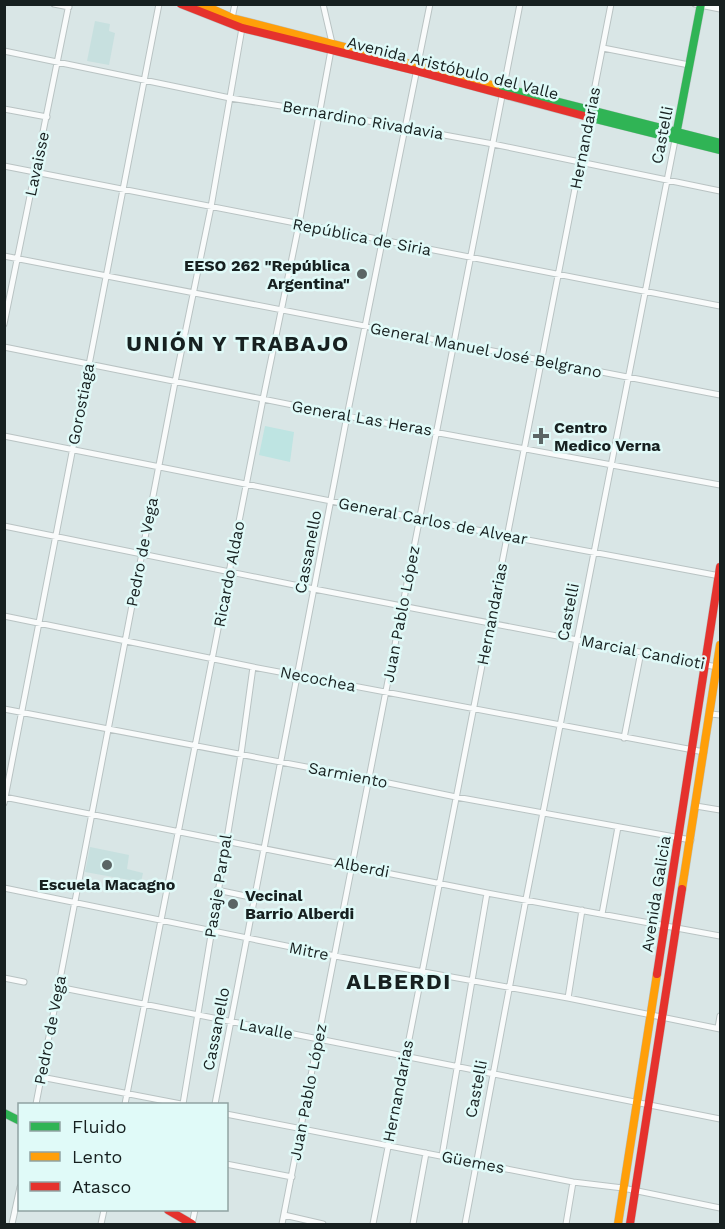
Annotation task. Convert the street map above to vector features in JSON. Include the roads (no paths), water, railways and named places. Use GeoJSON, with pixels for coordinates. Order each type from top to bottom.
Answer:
{"type":"FeatureCollection","features":[{"type":"Feature","properties":{"kind":"main road","name":"Avenida Aristóbulo del Valle"},"geometry":{"type":"LineString","coordinates":[[181,4],[242,28],[418,68],[676,136],[720,150]]}},
{"type":"Feature","properties":{"kind":"main road","name":"Avenida Aristóbulo del Valle"},"geometry":{"type":"LineString","coordinates":[[201,4],[232,18],[331,47]]}},
{"type":"Feature","properties":{"kind":"main road","name":"Castelli"},"geometry":{"type":"LineString","coordinates":[[676,136],[699,5]]}},
{"type":"Feature","properties":{"kind":"main road","name":"Avenida Aristóbulo del Valle"},"geometry":{"type":"LineString","coordinates":[[676,136],[720,143]]}},
{"type":"Feature","properties":{"kind":"main road","name":"Avenida Galicia"},"geometry":{"type":"LineString","coordinates":[[618,1224],[720,573]]}},
{"type":"Feature","properties":{"kind":"main road","name":"Avenida Galicia"},"geometry":{"type":"LineString","coordinates":[[630,1224],[720,645]]}},
{"type":"Feature","properties":{"kind":"main road"},"geometry":{"type":"LineString","coordinates":[[4,1113],[18,1120]]}},
{"type":"Feature","properties":{"kind":"main road"},"geometry":{"type":"LineString","coordinates":[[171,1211],[192,1224]]}},
{"type":"Feature","properties":{"kind":"street"},"geometry":{"type":"LineString","coordinates":[[54,4],[69,6]]}},
{"type":"Feature","properties":{"kind":"street","name":"Gorostiaga"},"geometry":{"type":"LineString","coordinates":[[5,799],[142,81],[159,4]]}},
{"type":"Feature","properties":{"kind":"street"},"geometry":{"type":"LineString","coordinates":[[235,4],[232,18],[242,28]]}},
{"type":"Feature","properties":{"kind":"street"},"geometry":{"type":"LineString","coordinates":[[323,4],[331,47]]}},
{"type":"Feature","properties":{"kind":"street","name":"Cassanello"},"geometry":{"type":"LineString","coordinates":[[214,1103],[232,1022],[347,416],[430,4]]}},
{"type":"Feature","properties":{"kind":"street","name":"Juan Pablo López"},"geometry":{"type":"LineString","coordinates":[[282,1224],[520,4]]}},
{"type":"Feature","properties":{"kind":"street","name":"Hernandarias"},"geometry":{"type":"LineString","coordinates":[[373,1224],[611,4]]}},
{"type":"Feature","properties":{"kind":"street"},"geometry":{"type":"LineString","coordinates":[[699,5],[720,9]]}},
{"type":"Feature","properties":{"kind":"street","name":"Lavaisse"},"geometry":{"type":"LineString","coordinates":[[4,324],[69,6]]}},
{"type":"Feature","properties":{"kind":"street","name":"Pedro de Vega"},"geometry":{"type":"LineString","coordinates":[[36,1103],[158,467],[211,207],[242,28]]}},
{"type":"Feature","properties":{"kind":"street","name":"Ricardo Aldao"},"geometry":{"type":"LineString","coordinates":[[125,1103],[299,224],[331,47]]}},
{"type":"Feature","properties":{"kind":"street"},"geometry":{"type":"LineString","coordinates":[[603,48],[689,65]]}},
{"type":"Feature","properties":{"kind":"street","name":"Bernardino Rivadavia"},"geometry":{"type":"LineString","coordinates":[[4,51],[142,81],[493,144],[720,191]]}},
{"type":"Feature","properties":{"kind":"street"},"geometry":{"type":"LineString","coordinates":[[4,109],[47,117]]}},
{"type":"Feature","properties":{"kind":"street","name":"Castelli"},"geometry":{"type":"LineString","coordinates":[[465,1224],[526,899],[676,136]]}},
{"type":"Feature","properties":{"kind":"street","name":"República de Siria"},"geometry":{"type":"LineString","coordinates":[[4,166],[720,306]]}},
{"type":"Feature","properties":{"kind":"street","name":"General Manuel José Belgrano"},"geometry":{"type":"LineString","coordinates":[[4,256],[720,395]]}},
{"type":"Feature","properties":{"kind":"street","name":"General Las Heras"},"geometry":{"type":"LineString","coordinates":[[4,347],[347,416],[720,485]]}},
{"type":"Feature","properties":{"kind":"street","name":"General Carlos de Alvear"},"geometry":{"type":"LineString","coordinates":[[4,436],[507,536],[720,573]]}},
{"type":"Feature","properties":{"kind":"street","name":"Marcial Candioti"},"geometry":{"type":"LineString","coordinates":[[4,526],[141,555],[717,667]]}},
{"type":"Feature","properties":{"kind":"street","name":"Necochea"},"geometry":{"type":"LineString","coordinates":[[4,616],[253,667],[704,752]]}},
{"type":"Feature","properties":{"kind":"street"},"geometry":{"type":"LineString","coordinates":[[624,738],[641,652]]}},
{"type":"Feature","properties":{"kind":"street","name":"Pasaje Parpal"},"geometry":{"type":"LineString","coordinates":[[182,1103],[241,754],[253,667]]}},
{"type":"Feature","properties":{"kind":"street","name":"Sarmiento"},"geometry":{"type":"LineString","coordinates":[[4,709],[691,840]]}},
{"type":"Feature","properties":{"kind":"street"},"geometry":{"type":"LineString","coordinates":[[711,714],[720,716]]}},
{"type":"Feature","properties":{"kind":"street","name":"Alberdi"},"geometry":{"type":"LineString","coordinates":[[5,799],[180,830],[487,893],[720,936]]}},
{"type":"Feature","properties":{"kind":"street"},"geometry":{"type":"LineString","coordinates":[[696,806],[720,810]]}},
{"type":"Feature","properties":{"kind":"street"},"geometry":{"type":"LineString","coordinates":[[602,914],[618,827]]}},
{"type":"Feature","properties":{"kind":"street","name":"Mitre"},"geometry":{"type":"LineString","coordinates":[[4,888],[161,922],[719,1028]]}},
{"type":"Feature","properties":{"kind":"street"},"geometry":{"type":"LineString","coordinates":[[217,890],[255,898]]}},
{"type":"Feature","properties":{"kind":"street"},"geometry":{"type":"LineString","coordinates":[[442,1156],[487,893]]}},
{"type":"Feature","properties":{"kind":"street"},"geometry":{"type":"LineString","coordinates":[[568,998],[582,910]]}},
{"type":"Feature","properties":{"kind":"street"},"geometry":{"type":"LineString","coordinates":[[4,978],[24,982]]}},
{"type":"Feature","properties":{"kind":"street","name":"Lavalle"},"geometry":{"type":"LineString","coordinates":[[58,987],[720,1119]]}},
{"type":"Feature","properties":{"kind":"street"},"geometry":{"type":"LineString","coordinates":[[719,1028],[720,1016]]}},
{"type":"Feature","properties":{"kind":"street"},"geometry":{"type":"LineString","coordinates":[[41,1077],[176,1103]]}},
{"type":"Feature","properties":{"kind":"street","name":"Güemes"},"geometry":{"type":"LineString","coordinates":[[228,1114],[573,1182],[623,1188],[720,1208]]}},
{"type":"Feature","properties":{"kind":"street"},"geometry":{"type":"LineString","coordinates":[[412,1224],[426,1153]]}},
{"type":"Feature","properties":{"kind":"street"},"geometry":{"type":"LineString","coordinates":[[228,1164],[291,1177]]}},
{"type":"Feature","properties":{"kind":"street"},"geometry":{"type":"LineString","coordinates":[[566,1224],[573,1182]]}},
{"type":"Feature","properties":{"kind":"street"},"geometry":{"type":"LineString","coordinates":[[12,1224],[18,1196]]}},
{"type":"Feature","properties":{"kind":"street"},"geometry":{"type":"LineString","coordinates":[[284,1215],[323,1224]]}},
{"type":"Feature","properties":{"kind":"place","name":"EESO 262 \"República Argentina\""},"geometry":{"type":"Point","coordinates":[362,274]}},
{"type":"Feature","properties":{"kind":"place","name":"Centro Medico Verna"},"geometry":{"type":"Point","coordinates":[541,436]}},
{"type":"Feature","properties":{"kind":"place","name":"Escuela Macagno"},"geometry":{"type":"Point","coordinates":[107,865]}},
{"type":"Feature","properties":{"kind":"place","name":"Vecinal Barrio Alberdi"},"geometry":{"type":"Point","coordinates":[233,904]}},
{"type":"Feature","properties":{"kind":"district","name":"UNIÓN Y TRABAJO"},"geometry":{"type":"Point","coordinates":[238,343]}},
{"type":"Feature","properties":{"kind":"district","name":"ALBERDI"},"geometry":{"type":"Point","coordinates":[399,981]}}]}
